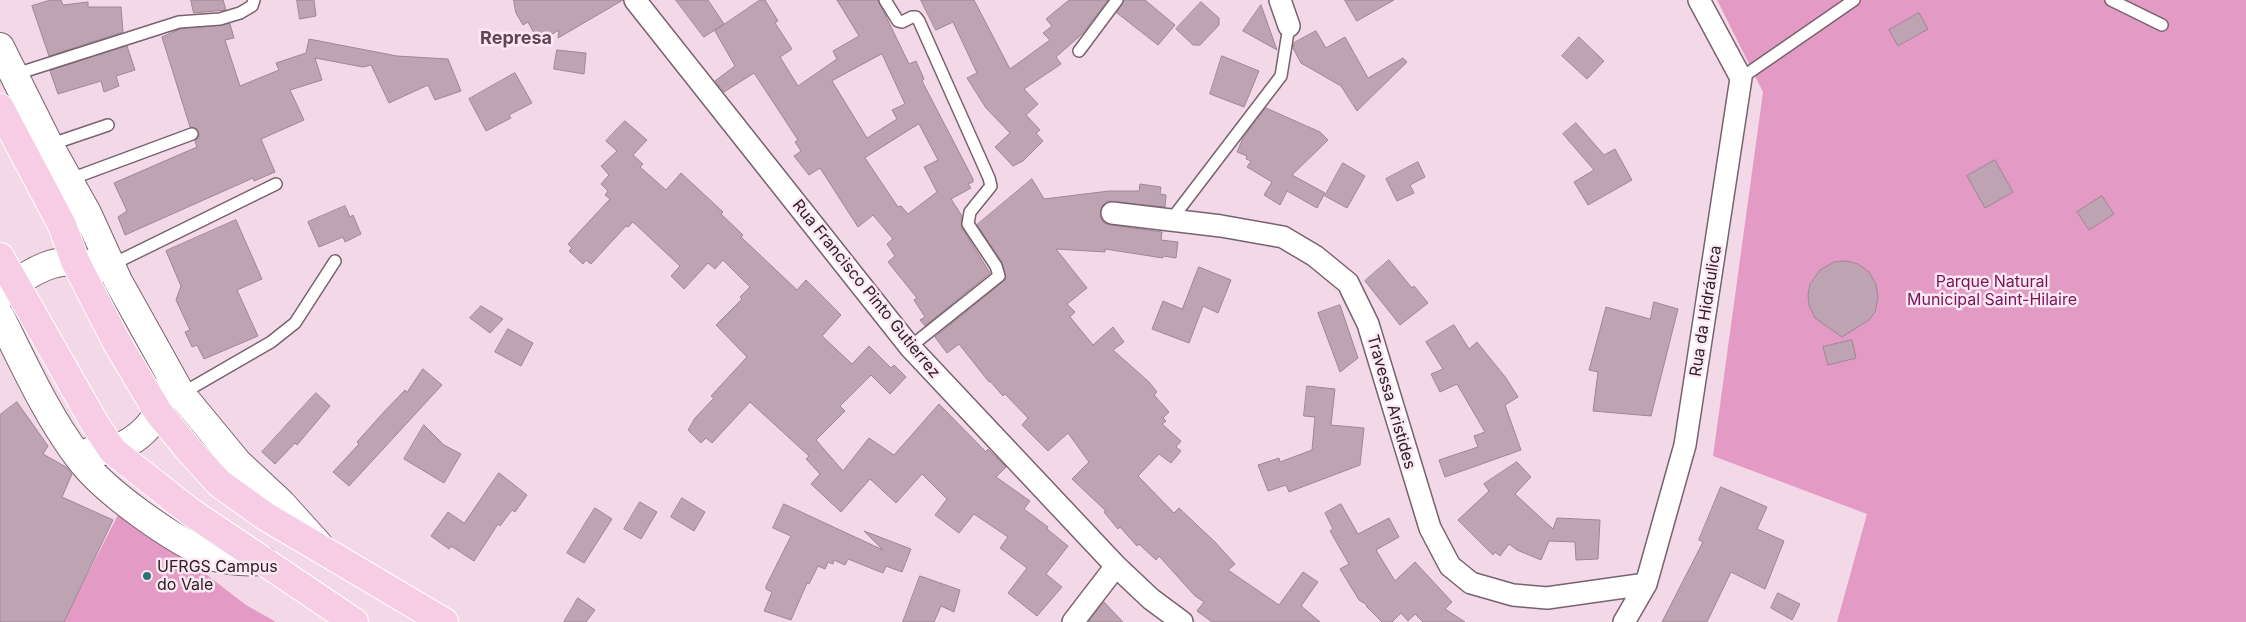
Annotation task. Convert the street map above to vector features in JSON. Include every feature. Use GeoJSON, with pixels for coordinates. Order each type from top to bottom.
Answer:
{"type":"FeatureCollection","features":[{"type":"Feature","properties":{"kind":"main road"},"geometry":{"type":"LineString","coordinates":[[0,46],[49,145],[87,213],[114,273],[181,394],[238,463],[281,503],[320,547]]}},
{"type":"Feature","properties":{"kind":"main road"},"geometry":{"type":"LineString","coordinates":[[0,108],[62,225],[75,261],[116,341],[158,412],[218,483],[265,516],[444,622]]}},
{"type":"Feature","properties":{"kind":"main road"},"geometry":{"type":"LineString","coordinates":[[0,257],[7,290],[113,451],[153,484],[354,622]]}},
{"type":"Feature","properties":{"kind":"main road"},"geometry":{"type":"LineString","coordinates":[[7,290],[38,269],[52,263],[75,261],[90,264],[114,273]]}},
{"type":"Feature","properties":{"kind":"main road"},"geometry":{"type":"LineString","coordinates":[[0,316],[11,358],[65,439],[96,477],[146,518],[172,535],[214,556],[239,562],[264,561]]}},
{"type":"Feature","properties":{"kind":"main road"},"geometry":{"type":"LineString","coordinates":[[65,439],[76,446],[92,451],[113,451],[137,438],[158,412],[164,399],[165,367]]}},
{"type":"Feature","properties":{"kind":"street","name":"Rua Francisco Pinto Gutierrez"},"geometry":{"type":"LineString","coordinates":[[635,0],[910,347],[1116,566],[1151,599],[1182,622]]}},
{"type":"Feature","properties":{"kind":"street"},"geometry":{"type":"LineString","coordinates":[[1280,0],[1288,26]]}},
{"type":"Feature","properties":{"kind":"street"},"geometry":{"type":"LineString","coordinates":[[1699,0],[1741,78]]}},
{"type":"Feature","properties":{"kind":"street","name":"Rua da Hidráulica"},"geometry":{"type":"LineString","coordinates":[[1624,622],[1646,584],[1686,445],[1741,78]]}},
{"type":"Feature","properties":{"kind":"street","name":"Travessa Aristides"},"geometry":{"type":"LineString","coordinates":[[1112,213],[1221,226],[1283,237],[1315,256],[1348,283],[1368,324],[1430,528],[1450,566],[1471,583],[1513,595],[1547,598],[1646,584]]}},
{"type":"Feature","properties":{"kind":"street"},"geometry":{"type":"LineString","coordinates":[[1073,622],[1116,566]]}},
{"type":"Feature","properties":{"kind":"lane"},"geometry":{"type":"LineString","coordinates":[[13,75],[179,22],[220,19],[240,13],[252,6],[254,0]]}},
{"type":"Feature","properties":{"kind":"lane"},"geometry":{"type":"LineString","coordinates":[[885,0],[898,21],[902,22],[916,17],[919,21],[989,178],[991,186],[970,212],[968,224],[996,266],[999,276],[910,347]]}},
{"type":"Feature","properties":{"kind":"lane"},"geometry":{"type":"LineString","coordinates":[[1080,51],[1117,0]]}},
{"type":"Feature","properties":{"kind":"lane"},"geometry":{"type":"LineString","coordinates":[[1741,78],[1854,0]]}},
{"type":"Feature","properties":{"kind":"lane"},"geometry":{"type":"LineString","coordinates":[[2111,0],[2162,24]]}},
{"type":"Feature","properties":{"kind":"lane"},"geometry":{"type":"LineString","coordinates":[[1170,220],[1281,76],[1288,26]]}},
{"type":"Feature","properties":{"kind":"lane"},"geometry":{"type":"LineString","coordinates":[[49,145],[108,125]]}},
{"type":"Feature","properties":{"kind":"lane"},"geometry":{"type":"LineString","coordinates":[[68,180],[192,134]]}},
{"type":"Feature","properties":{"kind":"lane"},"geometry":{"type":"LineString","coordinates":[[114,273],[276,184]]}},
{"type":"Feature","properties":{"kind":"lane"},"geometry":{"type":"LineString","coordinates":[[181,394],[270,342],[295,323],[335,261]]}},
{"type":"Feature","properties":{"kind":"green space","name":"Parque Natural Municipal Saint-Hilaire"},"geometry":{"type":"Polygon","coordinates":[[[1717,0],[2246,0],[2246,622],[1837,622],[1867,514],[1713,456],[1763,92],[1717,0]]]}},
{"type":"Feature","properties":{"kind":"green space","name":"UFRGS Campus do Vale"},"geometry":{"type":"Polygon","coordinates":[[[121,509],[246,605],[276,622],[63,622],[121,509]]]}},
{"type":"Feature","properties":{"kind":"building"},"geometry":{"type":"Polygon","coordinates":[[[51,0],[61,0],[63,5],[88,2],[88,7],[121,7],[123,32],[49,56],[32,6],[51,0]]]}},
{"type":"Feature","properties":{"kind":"building"},"geometry":{"type":"Polygon","coordinates":[[[191,0],[223,0],[226,10],[194,13],[191,0]]]}},
{"type":"Feature","properties":{"kind":"building"},"geometry":{"type":"Polygon","coordinates":[[[297,0],[314,0],[316,16],[300,19],[297,0]]]}},
{"type":"Feature","properties":{"kind":"building"},"geometry":{"type":"Polygon","coordinates":[[[514,0],[623,0],[558,38],[559,30],[539,42],[528,22],[523,25],[516,13],[514,0]]]}},
{"type":"Feature","properties":{"kind":"building"},"geometry":{"type":"Polygon","coordinates":[[[676,0],[708,0],[724,24],[704,37],[676,0]]]}},
{"type":"Feature","properties":{"kind":"building"},"geometry":{"type":"Polygon","coordinates":[[[760,0],[765,0],[778,21],[775,23],[792,49],[780,57],[798,86],[837,59],[833,51],[859,36],[837,0],[878,0],[909,64],[916,61],[924,79],[922,81],[973,179],[973,182],[968,184],[971,188],[951,199],[962,216],[962,228],[990,273],[925,326],[920,320],[925,317],[914,300],[917,298],[888,262],[895,256],[887,244],[893,239],[873,215],[858,227],[820,168],[809,175],[794,156],[801,151],[795,142],[798,140],[754,73],[724,92],[715,81],[735,66],[715,31],[760,0]],[[882,54],[832,81],[867,138],[897,119],[892,110],[905,104],[882,54]],[[919,124],[865,158],[898,207],[901,206],[908,214],[937,192],[924,167],[938,160],[919,124]]]}},
{"type":"Feature","properties":{"kind":"building"},"geometry":{"type":"Polygon","coordinates":[[[921,0],[974,0],[1010,69],[1050,40],[1043,33],[1052,26],[1046,19],[1069,0],[1108,0],[1082,34],[1056,57],[1061,64],[1024,89],[1038,104],[1026,115],[1040,130],[1036,133],[1043,141],[1023,161],[1013,166],[995,147],[1010,133],[986,108],[967,78],[977,73],[953,22],[936,30],[921,0]]]}},
{"type":"Feature","properties":{"kind":"building"},"geometry":{"type":"Polygon","coordinates":[[[1124,0],[1145,0],[1175,25],[1158,45],[1117,13],[1124,0]]]}},
{"type":"Feature","properties":{"kind":"building"},"geometry":{"type":"Polygon","coordinates":[[[1345,0],[1394,0],[1357,21],[1345,0]]]}},
{"type":"Feature","properties":{"kind":"building"},"geometry":{"type":"Polygon","coordinates":[[[1201,2],[1219,18],[1219,25],[1200,45],[1193,45],[1176,29],[1201,2]]]}},
{"type":"Feature","properties":{"kind":"building"},"geometry":{"type":"Polygon","coordinates":[[[1261,5],[1277,50],[1243,31],[1261,5]]]}},
{"type":"Feature","properties":{"kind":"building"},"geometry":{"type":"Polygon","coordinates":[[[1919,13],[1928,29],[1898,46],[1889,30],[1919,13]]]}},
{"type":"Feature","properties":{"kind":"building"},"geometry":{"type":"Polygon","coordinates":[[[230,24],[234,38],[225,40],[240,86],[279,70],[276,63],[306,53],[309,39],[397,56],[448,59],[461,91],[435,100],[428,85],[389,103],[371,65],[363,67],[315,58],[322,80],[290,90],[304,120],[261,139],[275,172],[254,181],[253,178],[125,235],[118,217],[127,211],[114,183],[197,147],[195,141],[199,136],[197,129],[190,127],[162,37],[180,29],[230,24]]]}},
{"type":"Feature","properties":{"kind":"building"},"geometry":{"type":"Polygon","coordinates":[[[1316,31],[1326,48],[1345,37],[1368,78],[1403,58],[1407,62],[1357,111],[1341,86],[1301,63],[1293,48],[1294,43],[1316,31]]]}},
{"type":"Feature","properties":{"kind":"building"},"geometry":{"type":"Polygon","coordinates":[[[1579,37],[1604,61],[1587,79],[1562,56],[1579,37]]]}},
{"type":"Feature","properties":{"kind":"building"},"geometry":{"type":"Polygon","coordinates":[[[127,46],[135,70],[116,76],[119,86],[104,92],[101,81],[58,94],[50,71],[127,46]]]}},
{"type":"Feature","properties":{"kind":"building"},"geometry":{"type":"Polygon","coordinates":[[[557,50],[586,53],[584,74],[554,69],[557,50]]]}},
{"type":"Feature","properties":{"kind":"building"},"geometry":{"type":"Polygon","coordinates":[[[1222,56],[1259,71],[1244,107],[1210,94],[1222,56]]]}},
{"type":"Feature","properties":{"kind":"building"},"geometry":{"type":"Polygon","coordinates":[[[515,73],[532,103],[509,115],[511,118],[486,131],[469,99],[515,73]]]}},
{"type":"Feature","properties":{"kind":"building"},"geometry":{"type":"Polygon","coordinates":[[[1266,108],[1320,132],[1328,140],[1292,175],[1325,193],[1317,208],[1287,191],[1280,205],[1264,195],[1272,182],[1247,167],[1251,161],[1246,159],[1247,156],[1237,152],[1243,138],[1266,108]]]}},
{"type":"Feature","properties":{"kind":"building"},"geometry":{"type":"Polygon","coordinates":[[[625,121],[647,140],[633,155],[643,164],[640,167],[666,190],[681,173],[723,212],[721,214],[743,235],[741,237],[797,290],[806,280],[841,315],[822,336],[852,364],[869,346],[891,368],[894,365],[906,377],[890,394],[871,375],[840,406],[845,411],[816,440],[843,471],[869,438],[894,455],[939,404],[986,452],[988,449],[1006,467],[996,477],[1030,501],[1024,509],[1048,527],[1047,529],[1068,546],[1046,574],[1062,587],[1037,616],[1008,593],[1027,568],[1000,548],[1008,537],[974,514],[959,533],[935,515],[947,499],[922,474],[896,503],[870,479],[841,512],[811,484],[820,474],[806,459],[809,456],[750,402],[712,443],[706,438],[701,443],[688,430],[695,418],[714,398],[711,396],[747,357],[716,325],[742,299],[740,297],[750,287],[723,260],[715,269],[708,263],[684,289],[671,276],[680,266],[633,222],[628,227],[626,226],[591,264],[586,260],[583,264],[569,251],[572,248],[568,244],[610,199],[605,195],[608,191],[601,184],[609,175],[601,166],[617,151],[606,141],[625,121]]]}},
{"type":"Feature","properties":{"kind":"building"},"geometry":{"type":"Polygon","coordinates":[[[1576,123],[1604,155],[1615,149],[1632,180],[1588,205],[1574,182],[1594,170],[1563,134],[1576,123]]]}},
{"type":"Feature","properties":{"kind":"building"},"geometry":{"type":"Polygon","coordinates":[[[1995,160],[2013,192],[1985,208],[1967,176],[1995,160]]]}},
{"type":"Feature","properties":{"kind":"building"},"geometry":{"type":"Polygon","coordinates":[[[1418,162],[1425,177],[1410,185],[1414,193],[1397,201],[1386,179],[1418,162]]]}},
{"type":"Feature","properties":{"kind":"building"},"geometry":{"type":"Polygon","coordinates":[[[1343,163],[1365,176],[1347,208],[1325,196],[1343,163]]]}},
{"type":"Feature","properties":{"kind":"building"},"geometry":{"type":"Polygon","coordinates":[[[1032,179],[1044,199],[1109,191],[1139,191],[1140,184],[1161,187],[1160,194],[1166,195],[1165,207],[1108,201],[1102,206],[1100,217],[1104,223],[1111,225],[1162,232],[1161,240],[1178,242],[1176,258],[1163,256],[1163,258],[1105,249],[1105,252],[1056,249],[1087,288],[1067,304],[1075,312],[1070,317],[1093,345],[1113,327],[1124,342],[1113,350],[1149,382],[1157,392],[1154,395],[1169,412],[1163,418],[1166,421],[1162,424],[1181,441],[1176,447],[1181,451],[1171,463],[1159,454],[1138,476],[1174,513],[1179,508],[1215,542],[1235,564],[1228,570],[1279,605],[1303,572],[1318,582],[1301,606],[1320,622],[1212,622],[1197,611],[1204,602],[1195,596],[1159,556],[1156,560],[1139,544],[1137,546],[1120,527],[1118,529],[1104,512],[1106,511],[1072,479],[1089,462],[1068,433],[1048,451],[1022,425],[1028,418],[1005,394],[1003,396],[989,382],[959,344],[947,353],[935,337],[1006,279],[1002,262],[977,225],[1032,179]]]}},
{"type":"Feature","properties":{"kind":"building"},"geometry":{"type":"Polygon","coordinates":[[[2102,196],[2114,214],[2089,230],[2077,212],[2102,196]]]}},
{"type":"Feature","properties":{"kind":"building"},"geometry":{"type":"Polygon","coordinates":[[[345,206],[350,217],[353,215],[361,234],[345,242],[343,237],[319,247],[308,222],[345,206]]]}},
{"type":"Feature","properties":{"kind":"building"},"geometry":{"type":"Polygon","coordinates":[[[236,220],[262,279],[237,290],[258,336],[204,359],[197,345],[192,347],[185,332],[190,330],[176,300],[181,286],[166,251],[236,220]]]}},
{"type":"Feature","properties":{"kind":"building"},"geometry":{"type":"Polygon","coordinates":[[[1389,260],[1412,288],[1414,286],[1428,303],[1400,325],[1365,281],[1389,260]]]}},
{"type":"Feature","properties":{"kind":"building"},"geometry":{"type":"Polygon","coordinates":[[[1847,261],[1858,264],[1869,272],[1876,284],[1878,297],[1875,312],[1869,320],[1842,337],[1815,318],[1809,305],[1808,295],[1810,284],[1820,270],[1834,262],[1847,261]]]}},
{"type":"Feature","properties":{"kind":"building"},"geometry":{"type":"Polygon","coordinates":[[[1199,267],[1231,280],[1218,313],[1203,306],[1189,343],[1152,329],[1163,301],[1182,309],[1199,267]]]}},
{"type":"Feature","properties":{"kind":"building"},"geometry":{"type":"Polygon","coordinates":[[[1654,302],[1678,309],[1651,416],[1593,411],[1598,372],[1589,370],[1606,307],[1650,319],[1654,302]]]}},
{"type":"Feature","properties":{"kind":"building"},"geometry":{"type":"Polygon","coordinates":[[[1340,305],[1358,358],[1340,372],[1318,313],[1340,305]]]}},
{"type":"Feature","properties":{"kind":"building"},"geometry":{"type":"Polygon","coordinates":[[[481,306],[503,319],[490,333],[470,318],[481,306]]]}},
{"type":"Feature","properties":{"kind":"building"},"geometry":{"type":"Polygon","coordinates":[[[1454,325],[1469,349],[1477,342],[1506,378],[1518,397],[1505,405],[1521,450],[1445,477],[1439,460],[1478,447],[1474,436],[1485,432],[1457,384],[1440,392],[1431,374],[1443,369],[1426,342],[1454,325]]]}},
{"type":"Feature","properties":{"kind":"building"},"geometry":{"type":"Polygon","coordinates":[[[508,329],[533,343],[521,366],[495,352],[508,329]]]}},
{"type":"Feature","properties":{"kind":"building"},"geometry":{"type":"Polygon","coordinates":[[[1852,340],[1856,358],[1828,365],[1823,347],[1852,340]]]}},
{"type":"Feature","properties":{"kind":"building"},"geometry":{"type":"Polygon","coordinates":[[[423,369],[442,385],[349,486],[333,472],[359,444],[357,442],[382,414],[405,390],[407,392],[423,369]]]}},
{"type":"Feature","properties":{"kind":"building"},"geometry":{"type":"Polygon","coordinates":[[[1307,386],[1335,389],[1331,425],[1364,428],[1360,465],[1289,492],[1286,485],[1268,491],[1258,465],[1279,458],[1280,462],[1312,450],[1315,417],[1304,416],[1307,386]]]}},
{"type":"Feature","properties":{"kind":"building"},"geometry":{"type":"Polygon","coordinates":[[[316,393],[330,406],[297,445],[295,443],[275,464],[262,452],[316,393]]]}},
{"type":"Feature","properties":{"kind":"building"},"geometry":{"type":"Polygon","coordinates":[[[17,402],[48,446],[43,454],[66,467],[72,474],[62,497],[113,520],[64,622],[0,622],[0,415],[17,402]]]}},
{"type":"Feature","properties":{"kind":"building"},"geometry":{"type":"Polygon","coordinates":[[[424,425],[444,445],[461,454],[444,483],[404,459],[424,425]]]}},
{"type":"Feature","properties":{"kind":"building"},"geometry":{"type":"Polygon","coordinates":[[[1517,462],[1531,477],[1515,494],[1553,529],[1557,518],[1600,520],[1598,559],[1576,560],[1575,542],[1549,541],[1541,560],[1517,550],[1509,544],[1500,556],[1495,552],[1493,555],[1458,520],[1489,491],[1484,484],[1517,462]]]}},
{"type":"Feature","properties":{"kind":"building"},"geometry":{"type":"Polygon","coordinates":[[[499,473],[527,495],[515,512],[512,510],[500,526],[498,524],[474,561],[451,546],[449,549],[431,536],[448,512],[464,523],[499,473]]]}},
{"type":"Feature","properties":{"kind":"building"},"geometry":{"type":"Polygon","coordinates":[[[1721,487],[1767,507],[1757,529],[1784,541],[1765,589],[1731,572],[1707,622],[1662,622],[1703,542],[1699,540],[1721,487]]]}},
{"type":"Feature","properties":{"kind":"building"},"geometry":{"type":"Polygon","coordinates":[[[682,498],[705,512],[694,531],[671,517],[682,498]]]}},
{"type":"Feature","properties":{"kind":"building"},"geometry":{"type":"Polygon","coordinates":[[[640,502],[657,512],[641,539],[624,529],[640,502]]]}},
{"type":"Feature","properties":{"kind":"building"},"geometry":{"type":"Polygon","coordinates":[[[784,504],[883,550],[864,531],[911,549],[902,572],[886,566],[883,573],[848,559],[845,565],[834,560],[833,564],[828,562],[825,569],[818,566],[809,584],[807,583],[791,620],[764,611],[772,592],[766,589],[766,586],[791,536],[773,528],[784,504]]]}},
{"type":"Feature","properties":{"kind":"building"},"geometry":{"type":"Polygon","coordinates":[[[1341,504],[1358,534],[1389,518],[1399,537],[1376,550],[1395,581],[1415,562],[1452,602],[1445,609],[1465,622],[1423,622],[1415,614],[1408,621],[1401,613],[1392,622],[1382,622],[1367,605],[1359,600],[1340,569],[1349,564],[1330,531],[1333,529],[1325,513],[1341,504]]]}},
{"type":"Feature","properties":{"kind":"building"},"geometry":{"type":"Polygon","coordinates":[[[595,508],[612,519],[584,563],[567,553],[595,508]]]}},
{"type":"Feature","properties":{"kind":"building"},"geometry":{"type":"Polygon","coordinates":[[[920,576],[960,590],[954,612],[941,606],[934,622],[903,622],[920,576]]]}},
{"type":"Feature","properties":{"kind":"building"},"geometry":{"type":"Polygon","coordinates":[[[1778,593],[1800,604],[1792,620],[1771,608],[1778,593]]]}},
{"type":"Feature","properties":{"kind":"building"},"geometry":{"type":"Polygon","coordinates":[[[578,598],[595,610],[586,622],[564,622],[578,598]]]}},
{"type":"Feature","properties":{"kind":"building"},"geometry":{"type":"Polygon","coordinates":[[[1104,602],[1123,622],[1089,622],[1104,602]]]}},
{"type":"Feature","properties":{"kind":"place","name":"UFRGS Campus do Vale"},"geometry":{"type":"Point","coordinates":[147,576]}},
{"type":"Feature","properties":{"kind":"district","name":"Represa"},"geometry":{"type":"Point","coordinates":[516,39]}}]}
